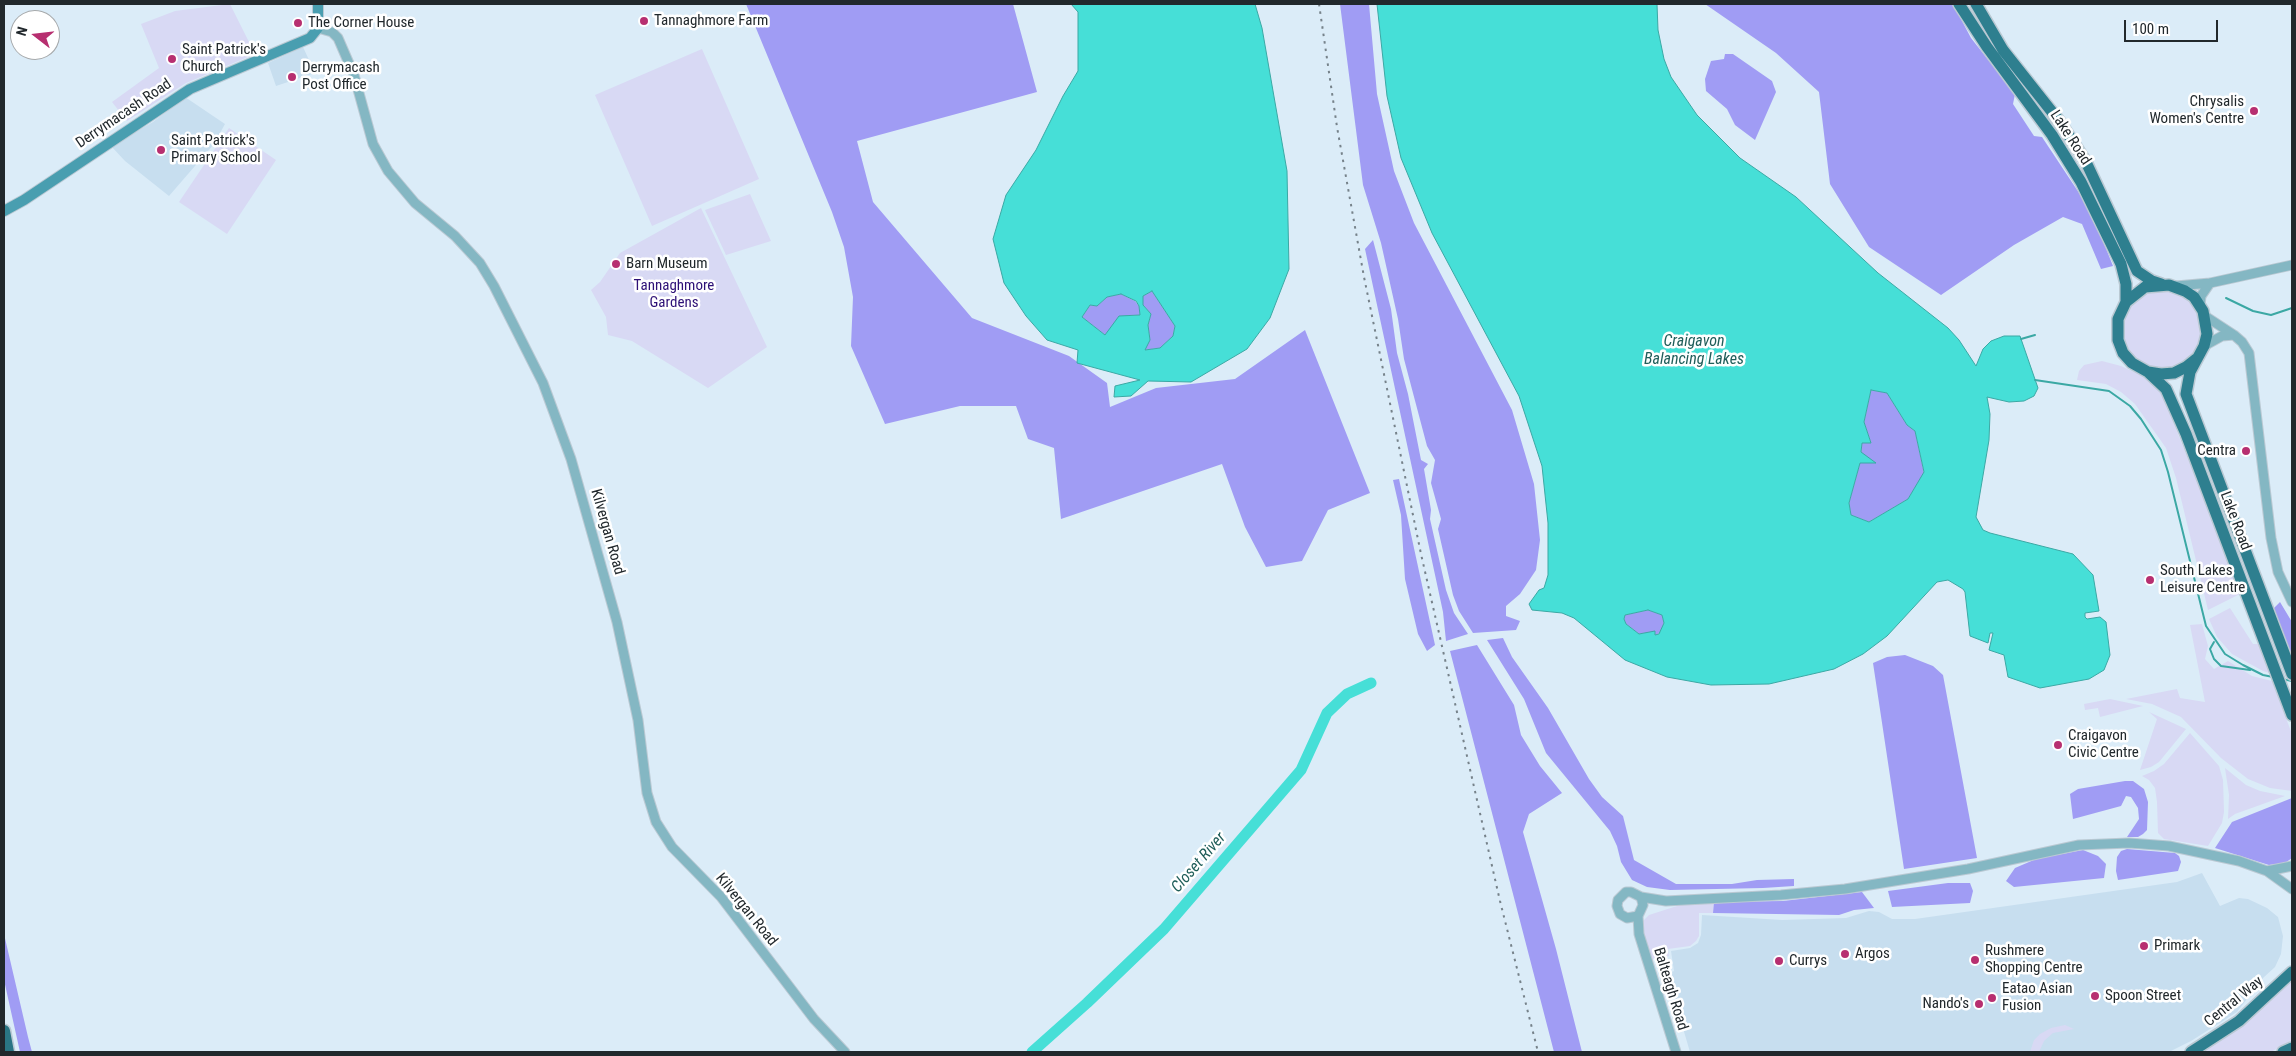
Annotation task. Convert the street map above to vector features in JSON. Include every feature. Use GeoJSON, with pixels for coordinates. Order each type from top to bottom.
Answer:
{"type":"FeatureCollection","features":[{"type":"Feature","properties":{"kind":"highway","name":"Lake Road"},"geometry":{"type":"LineString","coordinates":[[1959,4],[1987,47],[2036,112],[2072,166],[2121,264],[2126,284],[2126,302]]}},
{"type":"Feature","properties":{"kind":"highway","name":"Lake Road"},"geometry":{"type":"LineString","coordinates":[[1976,4],[2003,50],[2060,122],[2086,162],[2137,271],[2152,281],[2163,284]]}},
{"type":"Feature","properties":{"kind":"highway"},"geometry":{"type":"LineString","coordinates":[[2163,284],[2175,286],[2194,297],[2203,311],[2207,334],[2204,346],[2196,358],[2186,367],[2174,373],[2148,372],[2132,363],[2123,353],[2118,340],[2118,319],[2126,302],[2146,287],[2163,284]]}},
{"type":"Feature","properties":{"kind":"highway","name":"Lake Road"},"geometry":{"type":"LineString","coordinates":[[2196,358],[2187,382],[2186,394],[2189,405],[2292,674]]}},
{"type":"Feature","properties":{"kind":"highway","name":"Lake Road"},"geometry":{"type":"LineString","coordinates":[[2148,372],[2166,389],[2186,434],[2292,715]]}},
{"type":"Feature","properties":{"kind":"highway","name":"Central Way"},"geometry":{"type":"LineString","coordinates":[[2191,1052],[2239,1021],[2292,972]]}},
{"type":"Feature","properties":{"kind":"highway"},"geometry":{"type":"LineString","coordinates":[[4,1031],[8,1052]]}},
{"type":"Feature","properties":{"kind":"highway"},"geometry":{"type":"LineString","coordinates":[[2283,1052],[2292,1048]]}},
{"type":"Feature","properties":{"kind":"main road"},"geometry":{"type":"LineString","coordinates":[[318,4],[318,28]]}},
{"type":"Feature","properties":{"kind":"main road","name":"Derrymacash Road"},"geometry":{"type":"LineString","coordinates":[[4,211],[24,200],[190,89],[288,48],[314,35],[318,28]]}},
{"type":"Feature","properties":{"kind":"street","name":"Kilvergan Road"},"geometry":{"type":"LineString","coordinates":[[318,28],[332,32],[338,38],[354,75],[373,144],[388,171],[415,203],[455,236],[480,263],[494,286],[543,383],[579,484],[617,622],[638,720],[645,762],[647,793],[656,822],[672,847],[721,897],[814,1019],[845,1052]]}},
{"type":"Feature","properties":{"kind":"street"},"geometry":{"type":"LineString","coordinates":[[2175,286],[2210,283],[2292,265]]}},
{"type":"Feature","properties":{"kind":"street"},"geometry":{"type":"LineString","coordinates":[[2210,283],[2202,296],[2203,311],[2246,347],[2251,358],[2267,512],[2278,572],[2292,602]]}},
{"type":"Feature","properties":{"kind":"street"},"geometry":{"type":"LineString","coordinates":[[2204,346],[2222,336],[2234,336]]}},
{"type":"Feature","properties":{"kind":"street"},"geometry":{"type":"LineString","coordinates":[[1666,901],[1627,918],[1618,910],[1618,900],[1626,892],[1631,892],[1641,897],[1666,901],[1782,895],[1845,889],[1968,869],[2079,845],[2129,843],[2169,846],[2220,856],[2267,871],[2292,889]]}},
{"type":"Feature","properties":{"kind":"street"},"geometry":{"type":"LineString","coordinates":[[2267,871],[2292,866]]}},
{"type":"Feature","properties":{"kind":"street"},"geometry":{"type":"LineString","coordinates":[[1640,913],[1641,897]]}},
{"type":"Feature","properties":{"kind":"street","name":"Balteagh Road"},"geometry":{"type":"LineString","coordinates":[[1639,934],[1640,913]]}},
{"type":"Feature","properties":{"kind":"street","name":"Balteagh Road"},"geometry":{"type":"LineString","coordinates":[[1627,918],[1639,934],[1676,1052]]}},
{"type":"Feature","properties":{"kind":"shaded area"},"geometry":{"type":"Polygon","coordinates":[[[746,4],[1013,4],[1037,92],[857,141],[873,202],[972,318],[1069,356],[1107,383],[1110,407],[1156,388],[1235,379],[1305,330],[1370,493],[1328,510],[1302,561],[1266,567],[1245,527],[1222,464],[1061,519],[1054,448],[1028,439],[1016,406],[960,406],[885,424],[851,346],[853,297],[844,247],[832,212],[746,4]]]}},
{"type":"Feature","properties":{"kind":"shaded area"},"geometry":{"type":"Polygon","coordinates":[[[1340,4],[1369,4],[1377,94],[1394,171],[1414,223],[1512,410],[1534,484],[1540,540],[1536,570],[1520,594],[1506,606],[1506,616],[1520,621],[1516,630],[1473,633],[1459,611],[1453,595],[1438,529],[1441,519],[1431,483],[1435,460],[1427,446],[1404,359],[1398,319],[1381,243],[1363,185],[1340,4]]]}},
{"type":"Feature","properties":{"kind":"shaded area"},"geometry":{"type":"Polygon","coordinates":[[[1705,4],[1953,4],[1971,38],[2015,94],[2013,104],[2034,136],[2042,137],[2091,211],[2113,266],[2101,269],[2082,224],[2063,217],[2014,245],[1941,295],[1869,247],[1830,184],[1819,92],[1776,53],[1705,4]]]}},
{"type":"Feature","properties":{"kind":"shaded area"},"geometry":{"type":"Polygon","coordinates":[[[303,47],[315,73],[276,86],[268,63],[303,47]]]}},
{"type":"Feature","properties":{"kind":"shaded area"},"geometry":{"type":"Polygon","coordinates":[[[1725,54],[1733,54],[1772,81],[1776,92],[1755,140],[1735,125],[1727,109],[1706,91],[1705,79],[1711,61],[1724,59],[1725,54]]]}},
{"type":"Feature","properties":{"kind":"shaded area","name":"Saint Patrick's Primary School"},"geometry":{"type":"Polygon","coordinates":[[[185,97],[225,124],[214,144],[169,196],[125,161],[111,146],[153,122],[185,97]]]}},
{"type":"Feature","properties":{"kind":"shaded area"},"geometry":{"type":"Polygon","coordinates":[[[1373,240],[1391,309],[1397,353],[1408,394],[1421,460],[1428,464],[1424,469],[1431,510],[1430,519],[1446,590],[1454,613],[1468,634],[1446,641],[1443,612],[1365,249],[1373,240]]]}},
{"type":"Feature","properties":{"kind":"shaded area"},"geometry":{"type":"Polygon","coordinates":[[[1152,291],[1175,326],[1173,336],[1160,348],[1144,350],[1150,340],[1148,325],[1151,314],[1143,305],[1143,296],[1152,291]]]}},
{"type":"Feature","properties":{"kind":"shaded area"},"geometry":{"type":"Polygon","coordinates":[[[1121,294],[1135,301],[1139,306],[1140,315],[1129,315],[1105,335],[1082,317],[1090,305],[1097,306],[1107,297],[1121,294]]]}},
{"type":"Feature","properties":{"kind":"shaded area"},"geometry":{"type":"Polygon","coordinates":[[[1871,390],[1887,393],[1907,425],[1915,431],[1924,473],[1908,499],[1869,522],[1851,515],[1849,503],[1860,463],[1862,443],[1871,443],[1864,422],[1871,390]]]}},
{"type":"Feature","properties":{"kind":"shaded area"},"geometry":{"type":"Polygon","coordinates":[[[1399,479],[1435,645],[1427,651],[1418,634],[1405,579],[1401,515],[1393,480],[1399,479]]]}},
{"type":"Feature","properties":{"kind":"shaded area"},"geometry":{"type":"Polygon","coordinates":[[[2280,602],[2292,622],[2292,666],[2271,611],[2280,602]]]}},
{"type":"Feature","properties":{"kind":"shaded area"},"geometry":{"type":"Polygon","coordinates":[[[1648,610],[1662,615],[1664,623],[1660,633],[1655,635],[1655,632],[1639,634],[1626,624],[1625,615],[1648,610]]]}},
{"type":"Feature","properties":{"kind":"shaded area"},"geometry":{"type":"Polygon","coordinates":[[[1503,638],[1512,657],[1548,708],[1589,779],[1602,797],[1623,816],[1634,860],[1676,884],[1732,884],[1757,880],[1794,879],[1794,886],[1670,890],[1647,887],[1632,880],[1621,862],[1617,846],[1610,831],[1546,753],[1524,699],[1487,640],[1503,638]]]}},
{"type":"Feature","properties":{"kind":"shaded area"},"geometry":{"type":"Polygon","coordinates":[[[1477,645],[1514,705],[1521,735],[1540,766],[1562,793],[1529,814],[1523,832],[1556,949],[1582,1052],[1554,1052],[1450,651],[1477,645]]]}},
{"type":"Feature","properties":{"kind":"shaded area"},"geometry":{"type":"Polygon","coordinates":[[[1905,655],[1933,666],[1943,675],[1977,858],[1904,869],[1873,663],[1887,657],[1905,655]]]}},
{"type":"Feature","properties":{"kind":"shaded area"},"geometry":{"type":"Polygon","coordinates":[[[2133,781],[2144,789],[2148,802],[2147,830],[2143,834],[2138,837],[2127,837],[2139,819],[2138,808],[2131,797],[2126,796],[2121,806],[2073,819],[2070,794],[2078,789],[2133,781]]]}},
{"type":"Feature","properties":{"kind":"shaded area"},"geometry":{"type":"Polygon","coordinates":[[[2292,798],[2292,858],[2285,863],[2269,865],[2215,848],[2232,822],[2292,798]]]}},
{"type":"Feature","properties":{"kind":"shaded area"},"geometry":{"type":"Polygon","coordinates":[[[2127,849],[2175,853],[2179,856],[2181,862],[2178,871],[2118,880],[2116,871],[2117,857],[2121,851],[2127,849]]]}},
{"type":"Feature","properties":{"kind":"shaded area"},"geometry":{"type":"Polygon","coordinates":[[[2083,850],[2098,856],[2106,864],[2104,878],[2014,887],[2006,881],[2015,868],[2036,859],[2083,850]]]}},
{"type":"Feature","properties":{"kind":"shaded area","name":"Rushmere Shopping Centre"},"geometry":{"type":"Polygon","coordinates":[[[2202,873],[2220,906],[2239,898],[2248,899],[2267,908],[2278,917],[2283,936],[2281,954],[2275,967],[2263,978],[2237,1012],[2191,1041],[2169,1052],[1690,1052],[1667,974],[1674,971],[1671,951],[1690,948],[1698,943],[1701,935],[1702,915],[1782,920],[1846,918],[1869,911],[1879,912],[1892,919],[1915,919],[2177,882],[2202,873]]]}},
{"type":"Feature","properties":{"kind":"shaded area"},"geometry":{"type":"Polygon","coordinates":[[[1948,883],[1970,883],[1973,891],[1970,903],[1892,907],[1888,891],[1948,883]]]}},
{"type":"Feature","properties":{"kind":"shaded area"},"geometry":{"type":"Polygon","coordinates":[[[1862,892],[1874,908],[1854,910],[1839,915],[1713,913],[1714,902],[1783,901],[1862,892]]]}},
{"type":"Feature","properties":{"kind":"shaded area"},"geometry":{"type":"Polygon","coordinates":[[[4,934],[32,1052],[20,1052],[4,980],[4,934]]]}},
{"type":"Feature","properties":{"kind":"green space"},"geometry":{"type":"Polygon","coordinates":[[[230,4],[255,54],[186,83],[127,121],[112,102],[159,68],[141,24],[175,11],[230,4]]]}},
{"type":"Feature","properties":{"kind":"green space"},"geometry":{"type":"Polygon","coordinates":[[[702,49],[759,179],[652,226],[595,95],[702,49]]]}},
{"type":"Feature","properties":{"kind":"green space"},"geometry":{"type":"Polygon","coordinates":[[[229,128],[276,160],[227,234],[179,202],[229,128]]]}},
{"type":"Feature","properties":{"kind":"green space"},"geometry":{"type":"Polygon","coordinates":[[[750,194],[771,241],[726,255],[705,210],[750,194]]]}},
{"type":"Feature","properties":{"kind":"green space","name":"Tannaghmore Gardens"},"geometry":{"type":"Polygon","coordinates":[[[701,208],[767,347],[708,388],[632,341],[608,335],[606,317],[591,290],[600,282],[620,253],[701,208]]]}},
{"type":"Feature","properties":{"kind":"green space"},"geometry":{"type":"Polygon","coordinates":[[[2154,290],[2170,290],[2184,296],[2195,307],[2201,321],[2201,337],[2195,351],[2184,362],[2170,368],[2154,368],[2140,362],[2129,351],[2123,337],[2123,321],[2129,307],[2140,296],[2154,290]]]}},
{"type":"Feature","properties":{"kind":"green space"},"geometry":{"type":"Polygon","coordinates":[[[2102,361],[2121,366],[2147,378],[2160,389],[2242,593],[2208,610],[2176,478],[2166,448],[2135,404],[2121,392],[2106,384],[2077,380],[2079,371],[2084,365],[2102,361]]]}},
{"type":"Feature","properties":{"kind":"green space"},"geometry":{"type":"Polygon","coordinates":[[[2230,608],[2253,644],[2259,644],[2273,674],[2263,671],[2232,654],[2217,637],[2209,619],[2230,608]]]}},
{"type":"Feature","properties":{"kind":"green space"},"geometry":{"type":"Polygon","coordinates":[[[2202,624],[2208,646],[2205,659],[2214,669],[2228,661],[2252,676],[2272,681],[2292,734],[2292,791],[2270,788],[2248,779],[2221,758],[2181,717],[2152,704],[2126,699],[2177,689],[2180,698],[2205,702],[2190,625],[2202,624]]]}},
{"type":"Feature","properties":{"kind":"green space"},"geometry":{"type":"Polygon","coordinates":[[[2110,699],[2143,706],[2100,717],[2098,708],[2085,710],[2084,704],[2110,699]]]}},
{"type":"Feature","properties":{"kind":"green space"},"geometry":{"type":"Polygon","coordinates":[[[2149,712],[2186,729],[2159,762],[2151,767],[2140,770],[2157,719],[2149,712]]]}},
{"type":"Feature","properties":{"kind":"green space"},"geometry":{"type":"Polygon","coordinates":[[[2190,733],[2219,766],[2223,780],[2224,812],[2222,823],[2208,846],[2164,839],[2158,833],[2155,788],[2149,780],[2142,776],[2164,764],[2190,733]]]}},
{"type":"Feature","properties":{"kind":"green space"},"geometry":{"type":"Polygon","coordinates":[[[2225,768],[2246,785],[2260,791],[2285,796],[2235,814],[2228,819],[2229,795],[2225,768]]]}},
{"type":"Feature","properties":{"kind":"green space"},"geometry":{"type":"Polygon","coordinates":[[[1714,902],[1713,913],[1699,913],[1699,936],[1696,941],[1690,946],[1668,949],[1669,956],[1651,959],[1641,923],[1649,915],[1680,905],[1714,902]]]}},
{"type":"Feature","properties":{"kind":"green space"},"geometry":{"type":"Polygon","coordinates":[[[2292,978],[2292,1040],[2271,1052],[2200,1052],[2235,1031],[2266,1005],[2292,978]]]}},
{"type":"Feature","properties":{"kind":"green space"},"geometry":{"type":"Polygon","coordinates":[[[2065,1025],[2074,1029],[2053,1033],[2044,1041],[2039,1052],[2030,1052],[2034,1040],[2040,1034],[2051,1028],[2065,1025]]]}},
{"type":"Feature","properties":{"kind":"water"},"geometry":{"type":"Polygon","coordinates":[[[1071,4],[1255,4],[1262,28],[1287,171],[1289,269],[1270,318],[1247,349],[1191,382],[1148,381],[1131,396],[1114,397],[1115,386],[1140,380],[1077,363],[1078,350],[1047,340],[1026,316],[1004,283],[993,239],[1006,195],[1036,150],[1063,96],[1078,71],[1078,12],[1071,4]],[[1152,291],[1143,296],[1143,305],[1151,314],[1148,325],[1150,340],[1145,350],[1160,348],[1173,336],[1175,326],[1152,291]],[[1121,294],[1107,297],[1097,306],[1090,305],[1082,317],[1105,335],[1119,316],[1140,315],[1139,306],[1136,301],[1121,294]]]}},
{"type":"Feature","properties":{"kind":"water","name":"Craigavon Balancing Lakes"},"geometry":{"type":"Polygon","coordinates":[[[1377,4],[1657,4],[1658,30],[1664,59],[1671,77],[1697,115],[1740,158],[1796,197],[1878,273],[1948,328],[1959,340],[1976,366],[1983,349],[1991,341],[2004,336],[2020,336],[2038,388],[2034,396],[2024,401],[2009,402],[1987,397],[1990,414],[1989,440],[1976,517],[1983,530],[1990,533],[2073,554],[2093,575],[2099,611],[2085,613],[2085,617],[2087,619],[2100,617],[2106,622],[2110,655],[2104,670],[2089,679],[2040,688],[2008,677],[2004,655],[1989,650],[1993,633],[1990,633],[1988,643],[1970,636],[1965,592],[1948,580],[1937,582],[1887,636],[1863,654],[1834,669],[1769,684],[1711,685],[1667,677],[1625,660],[1574,618],[1562,613],[1532,610],[1529,604],[1539,590],[1544,588],[1548,575],[1548,523],[1542,466],[1519,396],[1432,233],[1401,158],[1387,96],[1377,4]],[[1871,390],[1864,422],[1871,443],[1862,443],[1861,452],[1876,463],[1860,463],[1849,503],[1851,515],[1869,522],[1908,499],[1924,472],[1915,431],[1907,425],[1887,393],[1871,390]],[[1648,610],[1625,615],[1626,624],[1639,634],[1655,631],[1655,635],[1659,634],[1664,623],[1662,615],[1648,610]]]}},
{"type":"Feature","properties":{"kind":"waterway"},"geometry":{"type":"LineString","coordinates":[[2226,298],[2253,311],[2271,315],[2292,308]]}},
{"type":"Feature","properties":{"kind":"waterway"},"geometry":{"type":"LineString","coordinates":[[2021,339],[2035,335]]}},
{"type":"Feature","properties":{"kind":"waterway"},"geometry":{"type":"LineString","coordinates":[[2035,380],[2109,391],[2130,406],[2141,419],[2161,450],[2168,472],[2206,626],[2225,654],[2263,675],[2273,677]]}},
{"type":"Feature","properties":{"kind":"waterway"},"geometry":{"type":"LineString","coordinates":[[2214,642],[2210,649],[2214,659],[2221,666],[2250,670]]}},
{"type":"Feature","properties":{"kind":"waterway"},"geometry":{"type":"LineString","coordinates":[[2282,679],[2292,681]]}},
{"type":"Feature","properties":{"kind":"waterway","name":"Closet River"},"geometry":{"type":"LineString","coordinates":[[1032,1052],[1087,1003],[1164,929],[1301,770],[1327,713],[1347,694],[1371,683]]}},
{"type":"Feature","properties":{"kind":"railway"},"geometry":{"type":"LineString","coordinates":[[1319,4],[1337,127],[1364,277],[1421,554],[1500,901],[1538,1052]]}},
{"type":"Feature","properties":{"kind":"place","name":"Tannaghmore Farm"},"geometry":{"type":"Point","coordinates":[644,21]}},
{"type":"Feature","properties":{"kind":"place","name":"The Corner House"},"geometry":{"type":"Point","coordinates":[298,23]}},
{"type":"Feature","properties":{"kind":"place","name":"Saint Patrick's Church"},"geometry":{"type":"Point","coordinates":[172,59]}},
{"type":"Feature","properties":{"kind":"place","name":"Derrymacash Post Office"},"geometry":{"type":"Point","coordinates":[292,77]}},
{"type":"Feature","properties":{"kind":"place","name":"Chrysalis Women's Centre"},"geometry":{"type":"Point","coordinates":[2254,111]}},
{"type":"Feature","properties":{"kind":"place","name":"Saint Patrick's Primary School"},"geometry":{"type":"Point","coordinates":[161,150]}},
{"type":"Feature","properties":{"kind":"place","name":"Barn Museum"},"geometry":{"type":"Point","coordinates":[616,264]}},
{"type":"Feature","properties":{"kind":"place","name":"Centra"},"geometry":{"type":"Point","coordinates":[2246,451]}},
{"type":"Feature","properties":{"kind":"place","name":"South Lakes Leisure Centre"},"geometry":{"type":"Point","coordinates":[2150,580]}},
{"type":"Feature","properties":{"kind":"place","name":"Craigavon Civic Centre"},"geometry":{"type":"Point","coordinates":[2058,745]}},
{"type":"Feature","properties":{"kind":"place","name":"Primark"},"geometry":{"type":"Point","coordinates":[2144,946]}},
{"type":"Feature","properties":{"kind":"place","name":"Argos"},"geometry":{"type":"Point","coordinates":[1845,954]}},
{"type":"Feature","properties":{"kind":"place","name":"Rushmere Shopping Centre"},"geometry":{"type":"Point","coordinates":[1975,960]}},
{"type":"Feature","properties":{"kind":"place","name":"Currys"},"geometry":{"type":"Point","coordinates":[1779,961]}},
{"type":"Feature","properties":{"kind":"place","name":"Spoon Street"},"geometry":{"type":"Point","coordinates":[2095,996]}},
{"type":"Feature","properties":{"kind":"place","name":"Eatao Asian Fusion"},"geometry":{"type":"Point","coordinates":[1992,998]}},
{"type":"Feature","properties":{"kind":"place","name":"Nando's"},"geometry":{"type":"Point","coordinates":[1979,1004]}}]}
